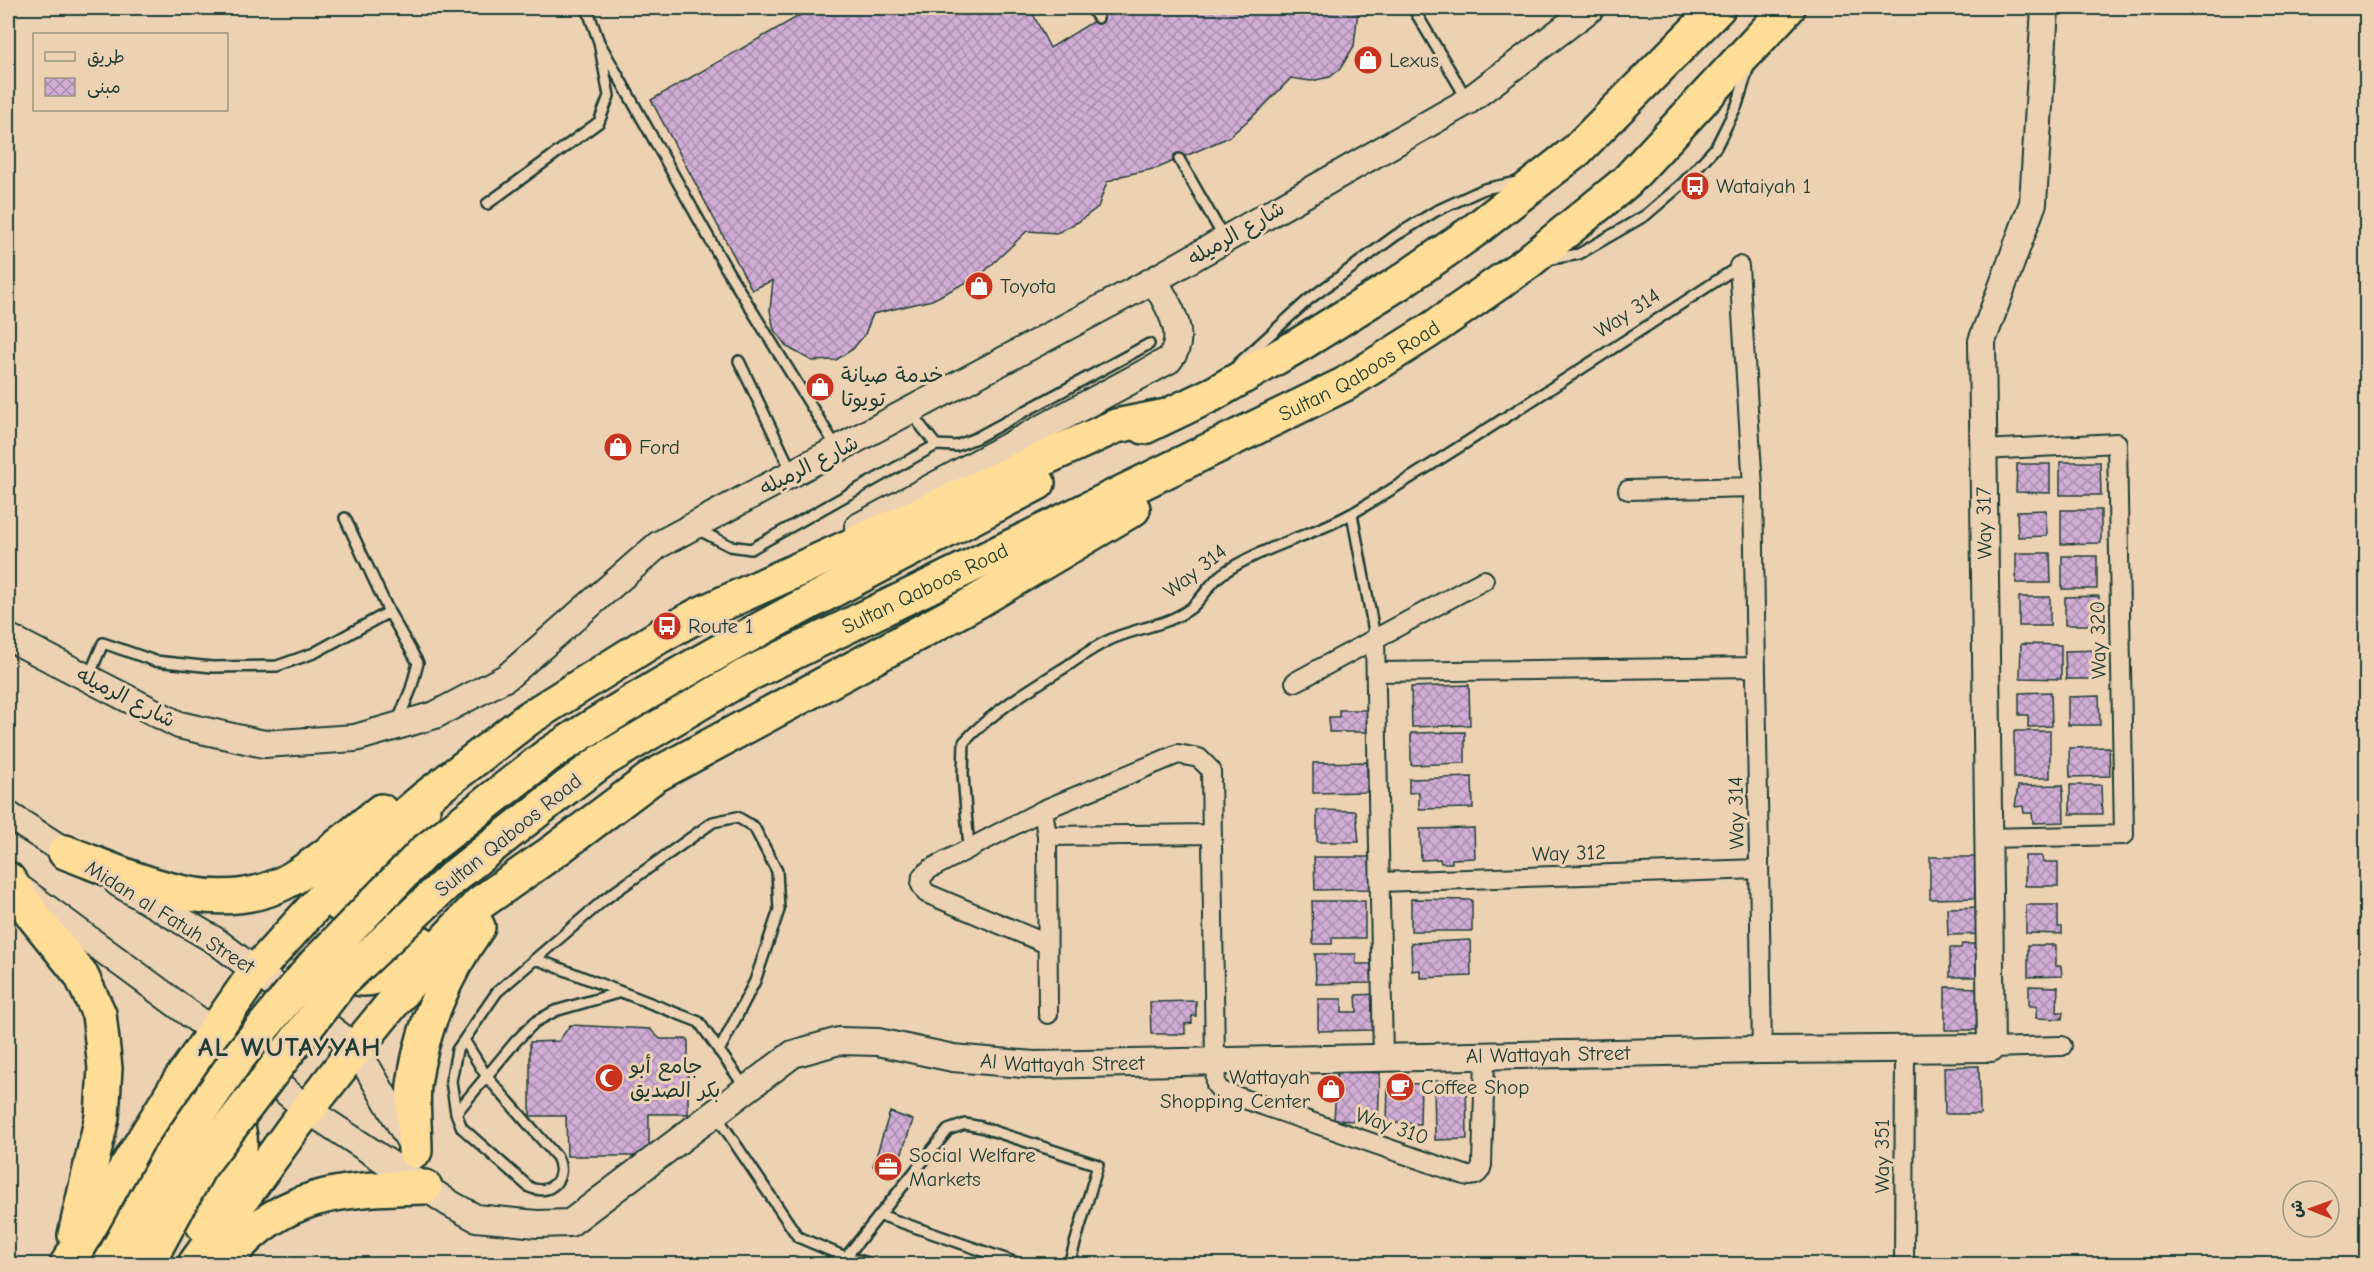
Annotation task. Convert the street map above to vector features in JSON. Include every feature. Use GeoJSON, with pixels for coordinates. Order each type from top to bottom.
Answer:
{"type":"FeatureCollection","features":[{"type":"Feature","properties":{"kind":"highway","name":"Sultan Qaboos Road"},"geometry":{"type":"LineString","coordinates":[[110,1264],[168,1159],[237,1059],[314,965],[424,852],[548,755],[606,717],[717,653],[1162,417],[1213,394],[1302,344],[1399,283],[1475,230],[1576,151],[1718,8]]}},
{"type":"Feature","properties":{"kind":"highway","name":"Sultan Qaboos Road"},"geometry":{"type":"LineString","coordinates":[[147,1264],[200,1168],[341,982],[452,878],[567,787],[602,761],[745,676],[1345,384],[1429,331],[1527,262],[1626,182],[1788,8]]}},
{"type":"Feature","properties":{"kind":"highway"},"geometry":{"type":"LineString","coordinates":[[65,852],[173,892],[204,897],[232,897],[263,891],[292,878],[443,764],[529,718],[660,636],[700,615],[1116,426],[1162,417]]}},
{"type":"Feature","properties":{"kind":"highway"},"geometry":{"type":"LineString","coordinates":[[195,1264],[356,1048],[437,949],[480,903],[654,776],[976,602],[1130,512],[1177,467]]}},
{"type":"Feature","properties":{"kind":"highway"},"geometry":{"type":"LineString","coordinates":[[68,1264],[213,1031],[257,970],[372,843],[426,797],[529,718]]}},
{"type":"Feature","properties":{"kind":"highway"},"geometry":{"type":"LineString","coordinates":[[426,797],[418,832],[330,916],[324,933],[330,952],[345,970],[355,977],[362,979],[380,976],[402,960],[454,910],[480,903]]}},
{"type":"Feature","properties":{"kind":"highway"},"geometry":{"type":"LineString","coordinates":[[415,1151],[414,1087],[431,1017],[459,954],[487,915],[523,873]]}},
{"type":"Feature","properties":{"kind":"highway"},"geometry":{"type":"LineString","coordinates":[[8,879],[35,918],[81,975],[99,1014],[105,1068],[102,1117],[68,1264]]}},
{"type":"Feature","properties":{"kind":"highway"},"geometry":{"type":"LineString","coordinates":[[132,1160],[182,1107],[194,1101],[212,1103],[227,1111],[239,1128],[242,1141],[239,1154],[184,1264]]}},
{"type":"Feature","properties":{"kind":"highway"},"geometry":{"type":"LineString","coordinates":[[224,1264],[266,1220],[313,1198],[372,1188],[437,1195]]}},
{"type":"Feature","properties":{"kind":"street","name":"شارع الرميله"},"geometry":{"type":"LineString","coordinates":[[8,637],[178,725],[264,744],[355,738],[435,715],[507,677],[658,545],[1154,280],[1468,101],[1591,8]]}},
{"type":"Feature","properties":{"kind":"street","name":"Way 317"},"geometry":{"type":"LineString","coordinates":[[1991,1048],[1982,341],[2033,203],[2045,8]]}},
{"type":"Feature","properties":{"kind":"street","name":"Way 314"},"geometry":{"type":"LineString","coordinates":[[1738,266],[1753,487],[1762,1050]]}},
{"type":"Feature","properties":{"kind":"street"},"geometry":{"type":"LineString","coordinates":[[700,615],[723,596],[896,507],[1169,360],[1178,344],[1178,329],[1154,280]]}},
{"type":"Feature","properties":{"kind":"street","name":"Way 320"},"geometry":{"type":"LineString","coordinates":[[1983,450],[2117,442],[2124,812],[2124,835],[1988,838]]}},
{"type":"Feature","properties":{"kind":"street"},"geometry":{"type":"LineString","coordinates":[[1628,490],[1753,487]]}},
{"type":"Feature","properties":{"kind":"street"},"geometry":{"type":"LineString","coordinates":[[1295,681],[1484,580]]}},
{"type":"Feature","properties":{"kind":"street"},"geometry":{"type":"LineString","coordinates":[[1375,637],[1383,1058]]}},
{"type":"Feature","properties":{"kind":"street"},"geometry":{"type":"LineString","coordinates":[[1377,672],[1756,667]]}},
{"type":"Feature","properties":{"kind":"street","name":"Way 310"},"geometry":{"type":"LineString","coordinates":[[1043,810],[1178,754],[1199,758],[1211,770],[1215,1062],[1216,1085],[1225,1093],[1469,1176],[1479,1172],[1482,1165],[1485,1057]]}},
{"type":"Feature","properties":{"kind":"street"},"geometry":{"type":"LineString","coordinates":[[1047,944],[930,895],[922,890],[920,880],[926,872],[1043,810],[1047,836],[1048,1014]]}},
{"type":"Feature","properties":{"kind":"street","name":"Midan al Fatuh Street"},"geometry":{"type":"LineString","coordinates":[[8,815],[65,852],[216,941],[257,970],[356,1048]]}},
{"type":"Feature","properties":{"kind":"street"},"geometry":{"type":"LineString","coordinates":[[1047,836],[1212,834]]}},
{"type":"Feature","properties":{"kind":"street","name":"Way 312"},"geometry":{"type":"LineString","coordinates":[[1380,882],[1759,869]]}},
{"type":"Feature","properties":{"kind":"street"},"geometry":{"type":"LineString","coordinates":[[8,879],[213,1031],[308,1110]]}},
{"type":"Feature","properties":{"kind":"street","name":"Al Wattayah Street"},"geometry":{"type":"LineString","coordinates":[[308,1110],[476,1218],[537,1224],[570,1223],[715,1113],[745,1086],[793,1054],[839,1041],[878,1042],[952,1058],[1034,1065],[2062,1046]]}},
{"type":"Feature","properties":{"kind":"street"},"geometry":{"type":"LineString","coordinates":[[356,1048],[415,1151],[437,1195]]}},
{"type":"Feature","properties":{"kind":"street","name":"Way 351"},"geometry":{"type":"LineString","coordinates":[[1904,1264],[1905,1049]]}},
{"type":"Feature","properties":{"kind":"lane"},"geometry":{"type":"LineString","coordinates":[[487,204],[599,122],[609,96],[599,42],[587,8]]}},
{"type":"Feature","properties":{"kind":"lane"},"geometry":{"type":"LineString","coordinates":[[1091,8],[1098,18]]}},
{"type":"Feature","properties":{"kind":"lane"},"geometry":{"type":"LineString","coordinates":[[1413,8],[1468,101]]}},
{"type":"Feature","properties":{"kind":"lane"},"geometry":{"type":"LineString","coordinates":[[599,42],[726,270],[838,450]]}},
{"type":"Feature","properties":{"kind":"lane"},"geometry":{"type":"LineString","coordinates":[[1527,262],[1579,254],[1646,215],[1683,183],[1716,147],[1737,105],[1757,42]]}},
{"type":"Feature","properties":{"kind":"lane"},"geometry":{"type":"LineString","coordinates":[[1179,159],[1225,239]]}},
{"type":"Feature","properties":{"kind":"lane","name":"Way 314"},"geometry":{"type":"LineString","coordinates":[[969,848],[963,776],[964,742],[983,722],[1095,648],[1119,636],[1154,626],[1191,608],[1220,575],[1281,543],[1312,533],[1352,514],[1509,418],[1738,266]]}},
{"type":"Feature","properties":{"kind":"lane"},"geometry":{"type":"LineString","coordinates":[[692,526],[730,546],[751,549],[936,445],[956,446],[976,438],[1149,344]]}},
{"type":"Feature","properties":{"kind":"lane"},"geometry":{"type":"LineString","coordinates":[[739,361],[792,472]]}},
{"type":"Feature","properties":{"kind":"lane"},"geometry":{"type":"LineString","coordinates":[[910,412],[936,445]]}},
{"type":"Feature","properties":{"kind":"lane"},"geometry":{"type":"LineString","coordinates":[[1352,514],[1375,637]]}},
{"type":"Feature","properties":{"kind":"lane"},"geometry":{"type":"LineString","coordinates":[[345,518],[389,612],[418,663],[411,689],[396,726]]}},
{"type":"Feature","properties":{"kind":"lane"},"geometry":{"type":"LineString","coordinates":[[89,678],[103,643],[155,661],[212,668],[277,666],[314,654],[389,612]]}},
{"type":"Feature","properties":{"kind":"lane"},"geometry":{"type":"LineString","coordinates":[[464,1040],[488,1077],[557,1157],[562,1169],[558,1182],[548,1190],[541,1191],[529,1187],[462,1128],[456,1113],[451,1081],[457,1050],[497,992],[605,899],[713,822],[737,817],[754,827],[777,871],[779,910],[755,981],[719,1051]]}},
{"type":"Feature","properties":{"kind":"lane"},"geometry":{"type":"LineString","coordinates":[[536,959],[699,1022],[745,1086]]}},
{"type":"Feature","properties":{"kind":"lane"},"geometry":{"type":"LineString","coordinates":[[456,1113],[516,1041],[535,1022],[555,1011],[621,992]]}},
{"type":"Feature","properties":{"kind":"lane"},"geometry":{"type":"LineString","coordinates":[[715,1113],[798,1238],[846,1257],[872,1264]]}},
{"type":"Feature","properties":{"kind":"lane"},"geometry":{"type":"LineString","coordinates":[[846,1257],[948,1130],[965,1124],[981,1127],[1098,1165],[1069,1264]]}},
{"type":"Feature","properties":{"kind":"lane"},"geometry":{"type":"LineString","coordinates":[[880,1215],[1020,1264]]}},
{"type":"Feature","properties":{"kind":"building"},"geometry":{"type":"Polygon","coordinates":[[[813,8],[1030,8],[1050,48],[1115,8],[1357,8],[1358,10],[1354,46],[1340,69],[1330,77],[1311,81],[1291,78],[1229,137],[1158,168],[1121,176],[1107,182],[1098,207],[1078,222],[1057,233],[1027,231],[981,275],[932,300],[873,314],[865,334],[853,349],[836,360],[812,361],[787,347],[774,330],[770,310],[773,280],[752,290],[651,100],[813,8]]]}},
{"type":"Feature","properties":{"kind":"building"},"geometry":{"type":"Polygon","coordinates":[[[2060,462],[2100,462],[2101,495],[2060,495],[2060,462]]]}},
{"type":"Feature","properties":{"kind":"building"},"geometry":{"type":"Polygon","coordinates":[[[2017,464],[2050,464],[2050,493],[2016,492],[2017,464]]]}},
{"type":"Feature","properties":{"kind":"building"},"geometry":{"type":"Polygon","coordinates":[[[2046,510],[2047,536],[2018,537],[2017,511],[2046,510]]]}},
{"type":"Feature","properties":{"kind":"building"},"geometry":{"type":"Polygon","coordinates":[[[2061,510],[2101,510],[2101,543],[2061,544],[2061,510]]]}},
{"type":"Feature","properties":{"kind":"building"},"geometry":{"type":"Polygon","coordinates":[[[2016,553],[2050,553],[2051,583],[2016,583],[2016,553]]]}},
{"type":"Feature","properties":{"kind":"building"},"geometry":{"type":"Polygon","coordinates":[[[2062,556],[2097,556],[2097,589],[2062,589],[2062,556]]]}},
{"type":"Feature","properties":{"kind":"building"},"geometry":{"type":"Polygon","coordinates":[[[2099,596],[2100,625],[2065,625],[2065,597],[2099,596]]]}},
{"type":"Feature","properties":{"kind":"building"},"geometry":{"type":"Polygon","coordinates":[[[2019,597],[2050,597],[2050,626],[2019,626],[2019,597]]]}},
{"type":"Feature","properties":{"kind":"building"},"geometry":{"type":"Polygon","coordinates":[[[2021,644],[2061,645],[2061,679],[2020,678],[2021,644]]]}},
{"type":"Feature","properties":{"kind":"building"},"geometry":{"type":"Polygon","coordinates":[[[2100,650],[2100,679],[2066,679],[2065,651],[2100,650]]]}},
{"type":"Feature","properties":{"kind":"building"},"geometry":{"type":"Polygon","coordinates":[[[1469,685],[1470,725],[1412,727],[1411,687],[1469,685]]]}},
{"type":"Feature","properties":{"kind":"building"},"geometry":{"type":"Polygon","coordinates":[[[2051,692],[2052,726],[2028,727],[2028,715],[2019,715],[2019,693],[2051,692]]]}},
{"type":"Feature","properties":{"kind":"building"},"geometry":{"type":"Polygon","coordinates":[[[2099,696],[2100,725],[2068,725],[2068,697],[2099,696]]]}},
{"type":"Feature","properties":{"kind":"building"},"geometry":{"type":"Polygon","coordinates":[[[1339,710],[1368,710],[1368,732],[1329,732],[1329,717],[1339,717],[1339,710]]]}},
{"type":"Feature","properties":{"kind":"building"},"geometry":{"type":"Polygon","coordinates":[[[2014,731],[2050,731],[2050,778],[2014,778],[2014,731]]]}},
{"type":"Feature","properties":{"kind":"building"},"geometry":{"type":"Polygon","coordinates":[[[1465,732],[1465,763],[1411,765],[1411,733],[1465,732]]]}},
{"type":"Feature","properties":{"kind":"building"},"geometry":{"type":"Polygon","coordinates":[[[2109,747],[2110,776],[2070,777],[2069,748],[2109,747]]]}},
{"type":"Feature","properties":{"kind":"building"},"geometry":{"type":"Polygon","coordinates":[[[1367,762],[1367,792],[1313,793],[1313,763],[1367,762]]]}},
{"type":"Feature","properties":{"kind":"building"},"geometry":{"type":"Polygon","coordinates":[[[1472,777],[1473,808],[1419,809],[1419,792],[1409,793],[1409,779],[1472,777]]]}},
{"type":"Feature","properties":{"kind":"building"},"geometry":{"type":"Polygon","coordinates":[[[2063,785],[2064,822],[2033,823],[2032,813],[2024,813],[2023,806],[2015,807],[2018,786],[2063,785]]]}},
{"type":"Feature","properties":{"kind":"building"},"geometry":{"type":"Polygon","coordinates":[[[2070,785],[2101,785],[2102,814],[2070,814],[2070,785]]]}},
{"type":"Feature","properties":{"kind":"building"},"geometry":{"type":"Polygon","coordinates":[[[1317,810],[1356,811],[1359,842],[1317,842],[1317,810]]]}},
{"type":"Feature","properties":{"kind":"building"},"geometry":{"type":"Polygon","coordinates":[[[1474,828],[1475,858],[1452,859],[1452,863],[1441,863],[1440,859],[1421,860],[1420,829],[1474,828]]]}},
{"type":"Feature","properties":{"kind":"building"},"geometry":{"type":"Polygon","coordinates":[[[2025,856],[2042,856],[2043,862],[2058,862],[2058,886],[2025,886],[2025,856]]]}},
{"type":"Feature","properties":{"kind":"building"},"geometry":{"type":"Polygon","coordinates":[[[1314,857],[1370,857],[1370,889],[1315,890],[1314,857]]]}},
{"type":"Feature","properties":{"kind":"building"},"geometry":{"type":"Polygon","coordinates":[[[1930,857],[1979,857],[1979,898],[1930,899],[1930,857]]]}},
{"type":"Feature","properties":{"kind":"building"},"geometry":{"type":"Polygon","coordinates":[[[1411,899],[1472,900],[1472,931],[1411,931],[1411,899]]]}},
{"type":"Feature","properties":{"kind":"building"},"geometry":{"type":"Polygon","coordinates":[[[1312,901],[1365,901],[1365,938],[1332,938],[1332,944],[1313,944],[1312,901]]]}},
{"type":"Feature","properties":{"kind":"building"},"geometry":{"type":"Polygon","coordinates":[[[2026,905],[2058,905],[2058,927],[2062,927],[2062,934],[2026,933],[2026,905]]]}},
{"type":"Feature","properties":{"kind":"building"},"geometry":{"type":"Polygon","coordinates":[[[1984,907],[1985,934],[1948,935],[1947,908],[1984,907]]]}},
{"type":"Feature","properties":{"kind":"building"},"geometry":{"type":"Polygon","coordinates":[[[1470,940],[1471,976],[1420,978],[1420,970],[1412,971],[1411,943],[1470,940]]]}},
{"type":"Feature","properties":{"kind":"building"},"geometry":{"type":"Polygon","coordinates":[[[1962,944],[1974,944],[1974,948],[1982,947],[1982,977],[1950,977],[1950,948],[1961,948],[1962,944]]]}},
{"type":"Feature","properties":{"kind":"building"},"geometry":{"type":"Polygon","coordinates":[[[2028,945],[2056,945],[2056,966],[2061,966],[2062,976],[2028,977],[2028,945]]]}},
{"type":"Feature","properties":{"kind":"building"},"geometry":{"type":"Polygon","coordinates":[[[1315,954],[1356,954],[1356,964],[1371,964],[1372,983],[1316,984],[1315,954]]]}},
{"type":"Feature","properties":{"kind":"building"},"geometry":{"type":"Polygon","coordinates":[[[2029,986],[2058,987],[2057,1012],[2063,1012],[2062,1019],[2036,1018],[2037,1006],[2029,1006],[2029,986]]]}},
{"type":"Feature","properties":{"kind":"building"},"geometry":{"type":"Polygon","coordinates":[[[1945,987],[1982,988],[1982,1030],[1945,1030],[1945,987]]]}},
{"type":"Feature","properties":{"kind":"building"},"geometry":{"type":"Polygon","coordinates":[[[1375,994],[1375,1030],[1318,1031],[1318,999],[1342,999],[1342,1012],[1357,1012],[1356,995],[1375,994]]]}},
{"type":"Feature","properties":{"kind":"building"},"geometry":{"type":"Polygon","coordinates":[[[1196,1001],[1196,1016],[1192,1016],[1192,1023],[1185,1024],[1185,1034],[1151,1034],[1150,1002],[1196,1001]]]}},
{"type":"Feature","properties":{"kind":"building","name":"جامع أبو بكر الصديق"},"geometry":{"type":"Polygon","coordinates":[[[570,1025],[650,1029],[660,1039],[688,1039],[688,1114],[649,1114],[649,1156],[567,1156],[566,1116],[530,1116],[530,1042],[559,1041],[570,1025]]]}},
{"type":"Feature","properties":{"kind":"building"},"geometry":{"type":"Polygon","coordinates":[[[1979,1066],[1980,1114],[1945,1114],[1944,1067],[1979,1066]]]}},
{"type":"Feature","properties":{"kind":"building"},"geometry":{"type":"Polygon","coordinates":[[[1337,1071],[1380,1073],[1378,1122],[1334,1120],[1337,1071]]]}},
{"type":"Feature","properties":{"kind":"building"},"geometry":{"type":"Polygon","coordinates":[[[1466,1080],[1467,1139],[1435,1140],[1434,1081],[1466,1080]]]}},
{"type":"Feature","properties":{"kind":"building"},"geometry":{"type":"Polygon","coordinates":[[[1388,1083],[1421,1084],[1420,1124],[1387,1123],[1388,1083]]]}},
{"type":"Feature","properties":{"kind":"building"},"geometry":{"type":"Polygon","coordinates":[[[890,1112],[913,1120],[895,1173],[873,1166],[890,1112]]]}},
{"type":"Feature","properties":{"kind":"place","name":"Lexus"},"geometry":{"type":"Point","coordinates":[1368,60]}},
{"type":"Feature","properties":{"kind":"place","name":"Wataiyah 1"},"geometry":{"type":"Point","coordinates":[1695,186]}},
{"type":"Feature","properties":{"kind":"place","name":"Toyota"},"geometry":{"type":"Point","coordinates":[979,286]}},
{"type":"Feature","properties":{"kind":"place","name":"خدمة صيانة تويوتا"},"geometry":{"type":"Point","coordinates":[820,387]}},
{"type":"Feature","properties":{"kind":"place","name":"Ford"},"geometry":{"type":"Point","coordinates":[618,447]}},
{"type":"Feature","properties":{"kind":"place","name":"Route 1"},"geometry":{"type":"Point","coordinates":[667,626]}},
{"type":"Feature","properties":{"kind":"place","name":"جامع أبو بكر الصديق"},"geometry":{"type":"Point","coordinates":[609,1078]}},
{"type":"Feature","properties":{"kind":"place","name":"Coffee Shop"},"geometry":{"type":"Point","coordinates":[1400,1087]}},
{"type":"Feature","properties":{"kind":"place","name":"Wattayah Shopping Center"},"geometry":{"type":"Point","coordinates":[1331,1089]}},
{"type":"Feature","properties":{"kind":"place","name":"Social Welfare Markets"},"geometry":{"type":"Point","coordinates":[888,1167]}},
{"type":"Feature","properties":{"kind":"district","name":"AL WUTAYYAH"},"geometry":{"type":"Point","coordinates":[290,1047]}}]}
